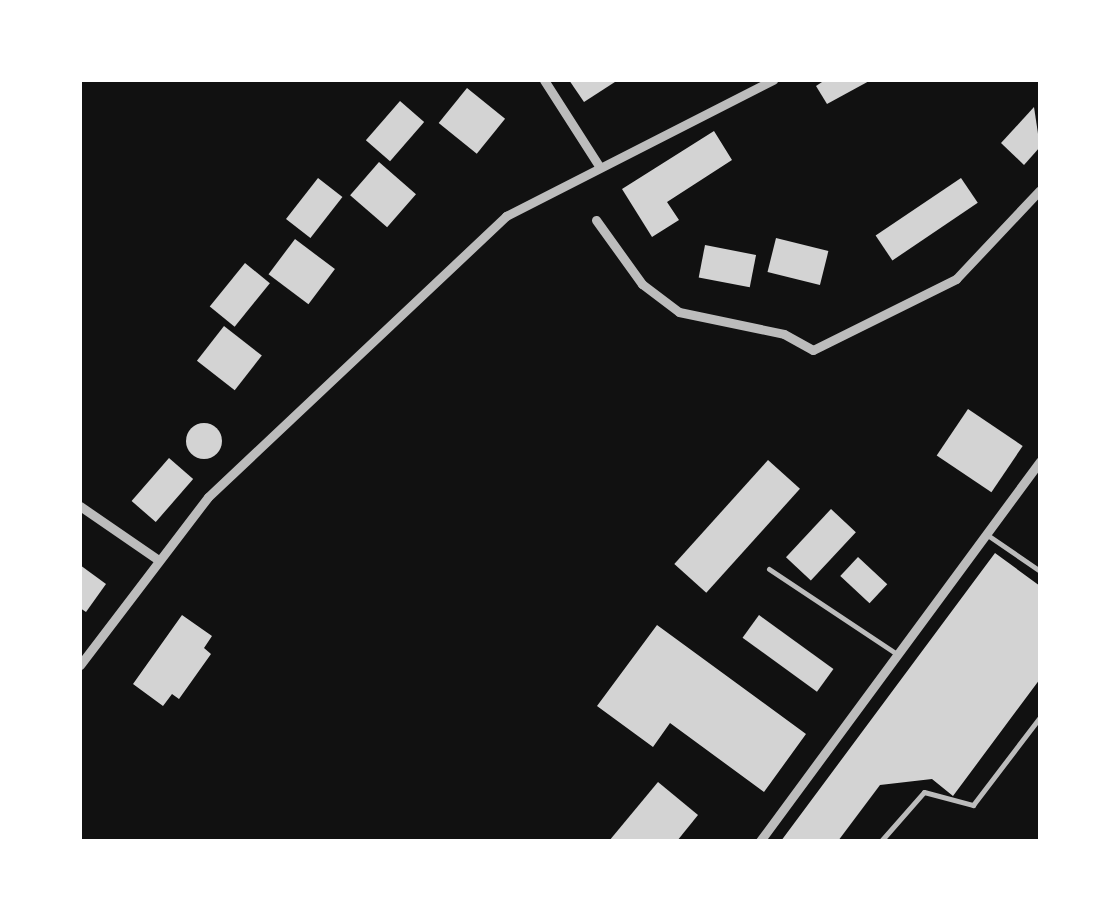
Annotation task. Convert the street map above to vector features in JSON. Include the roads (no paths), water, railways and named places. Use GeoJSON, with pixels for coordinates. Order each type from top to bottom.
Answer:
{"type":"FeatureCollection","features":[{"type":"Feature","properties":{"kind":"street"},"geometry":{"type":"LineString","coordinates":[[544,80],[598,166]]}},
{"type":"Feature","properties":{"kind":"street"},"geometry":{"type":"LineString","coordinates":[[80,665],[157,559],[236,470],[506,216],[774,80]]}},
{"type":"Feature","properties":{"kind":"street"},"geometry":{"type":"LineString","coordinates":[[596,220],[642,284],[679,312],[784,334],[813,350],[956,279],[1040,190]]}},
{"type":"Feature","properties":{"kind":"street"},"geometry":{"type":"LineString","coordinates":[[760,841],[1040,462]]}},
{"type":"Feature","properties":{"kind":"street"},"geometry":{"type":"LineString","coordinates":[[80,506],[157,559]]}},
{"type":"Feature","properties":{"kind":"lane"},"geometry":{"type":"LineString","coordinates":[[986,534],[1040,571]]}},
{"type":"Feature","properties":{"kind":"lane"},"geometry":{"type":"LineString","coordinates":[[768,569],[897,654]]}},
{"type":"Feature","properties":{"kind":"lane"},"geometry":{"type":"LineString","coordinates":[[881,841],[924,792],[973,805],[1040,717]]}}]}
